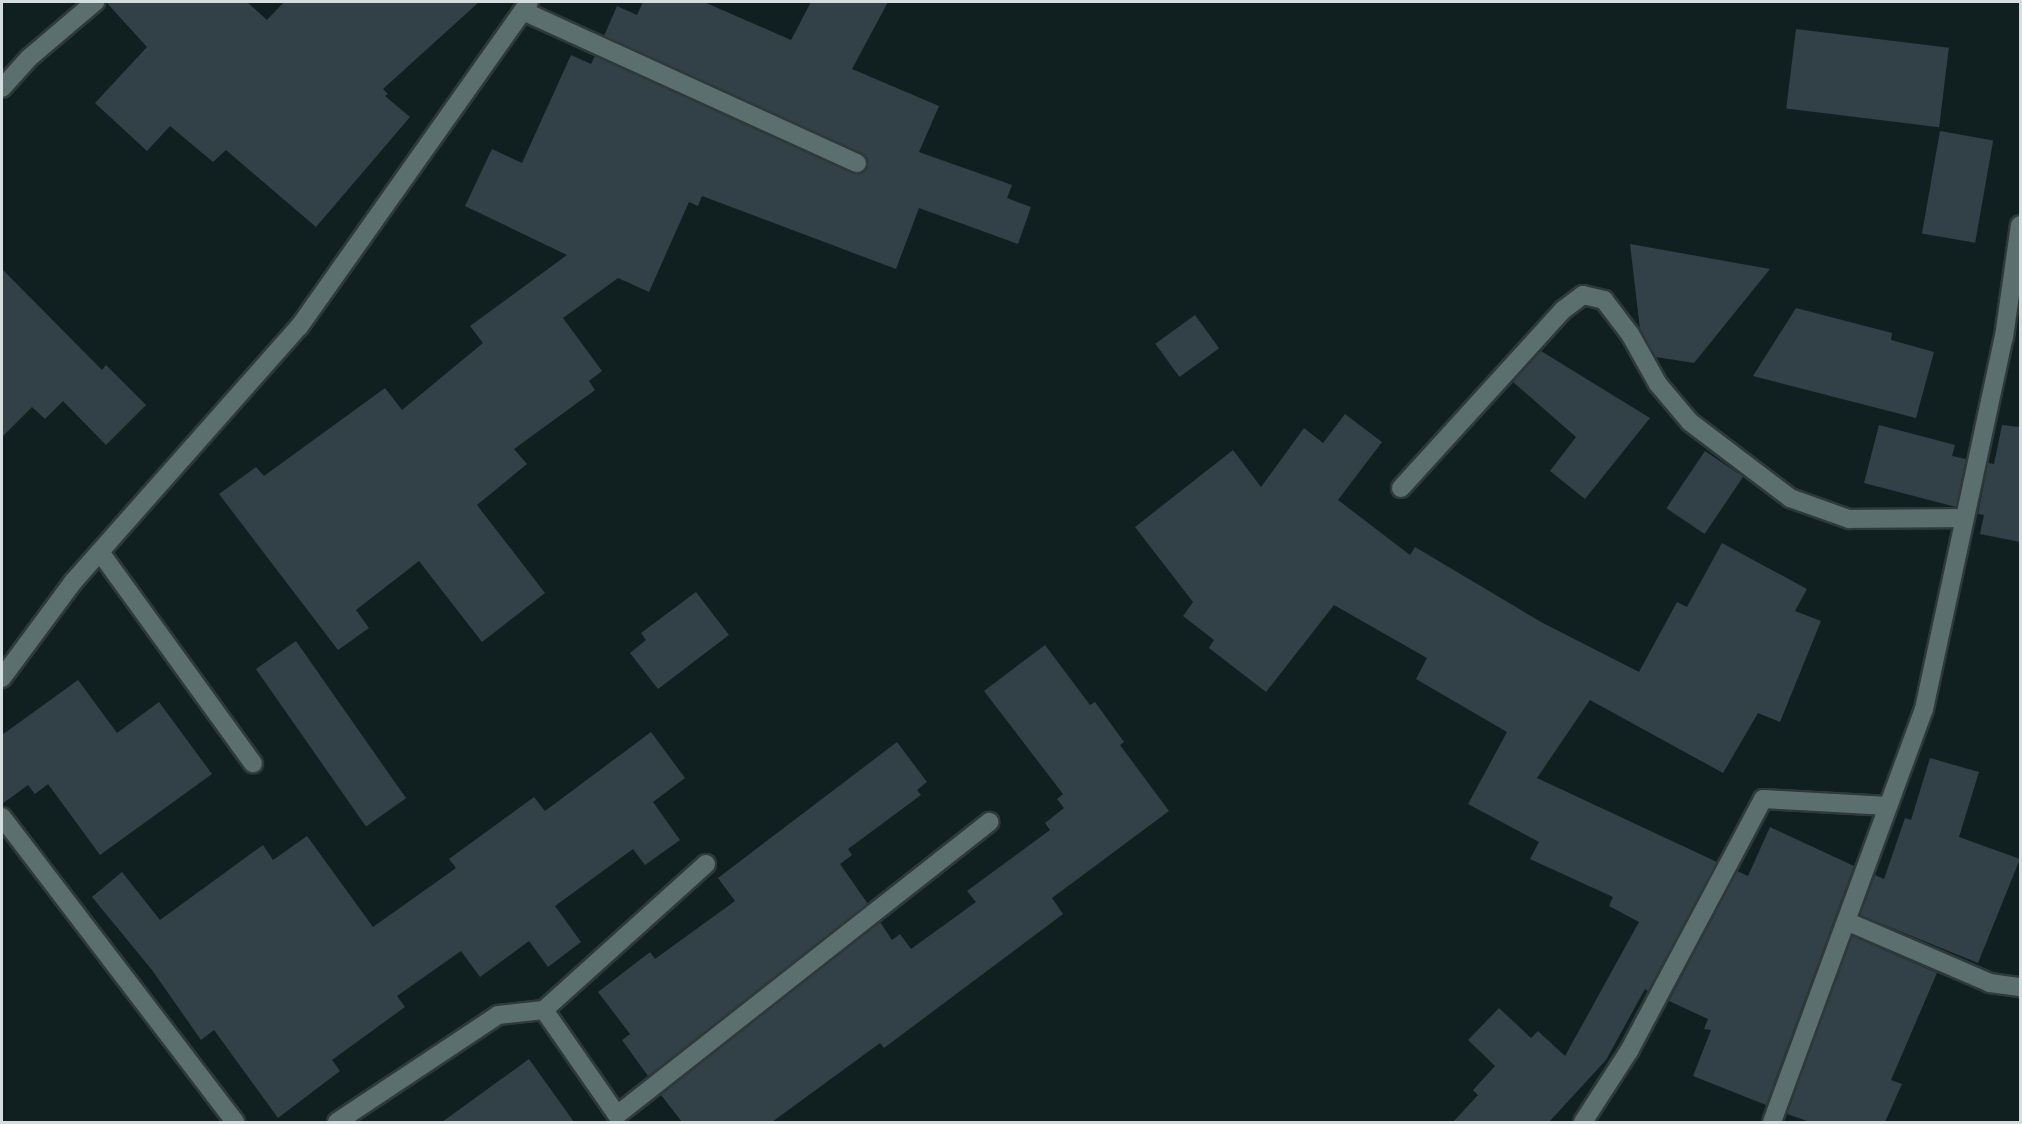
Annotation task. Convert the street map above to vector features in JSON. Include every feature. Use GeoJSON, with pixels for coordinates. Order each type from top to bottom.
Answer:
{"type":"FeatureCollection","features":[{"type":"Feature","properties":{"kind":"street"},"geometry":{"type":"LineString","coordinates":[[2,88],[29,58],[95,2]]}},
{"type":"Feature","properties":{"kind":"street"},"geometry":{"type":"LineString","coordinates":[[2,678],[100,552],[299,327],[526,6],[856,163]]}},
{"type":"Feature","properties":{"kind":"street"},"geometry":{"type":"LineString","coordinates":[[1772,1122],[1924,709],[1962,518],[2004,337],[2020,225]]}},
{"type":"Feature","properties":{"kind":"street"},"geometry":{"type":"LineString","coordinates":[[1401,488],[1563,310],[1583,295],[1604,300],[1630,334],[1658,384],[1690,422],[1790,498],[1849,519],[1962,518]]}},
{"type":"Feature","properties":{"kind":"street"},"geometry":{"type":"LineString","coordinates":[[100,552],[253,763]]}},
{"type":"Feature","properties":{"kind":"street"},"geometry":{"type":"LineString","coordinates":[[1583,1122],[1629,1051],[1763,799],[1888,806]]}},
{"type":"Feature","properties":{"kind":"street"},"geometry":{"type":"LineString","coordinates":[[2,817],[235,1122]]}},
{"type":"Feature","properties":{"kind":"street"},"geometry":{"type":"LineString","coordinates":[[544,1010],[617,1116],[990,822]]}},
{"type":"Feature","properties":{"kind":"street"},"geometry":{"type":"LineString","coordinates":[[337,1122],[498,1015],[544,1010],[706,864]]}},
{"type":"Feature","properties":{"kind":"street"},"geometry":{"type":"LineString","coordinates":[[1846,921],[1990,983],[2020,987]]}},
{"type":"Feature","properties":{"kind":"building"},"geometry":{"type":"Polygon","coordinates":[[[106,2],[247,2],[267,20],[284,2],[479,2],[383,89],[388,94],[385,96],[410,117],[316,227],[226,150],[213,162],[170,126],[147,151],[95,103],[147,47],[106,2]]]}},
{"type":"Feature","properties":{"kind":"building"},"geometry":{"type":"Polygon","coordinates":[[[643,2],[704,2],[791,40],[811,2],[888,2],[852,69],[939,106],[919,152],[1012,185],[1007,198],[1031,207],[1018,244],[919,208],[896,269],[702,196],[698,206],[689,202],[649,292],[618,278],[563,318],[602,371],[589,381],[595,390],[514,449],[527,464],[477,505],[545,593],[482,642],[419,561],[356,610],[369,628],[338,650],[219,494],[256,467],[264,476],[385,388],[402,410],[483,343],[470,326],[567,255],[465,206],[492,149],[522,163],[571,55],[591,64],[595,56],[852,173],[867,168],[868,161],[862,153],[604,36],[617,6],[637,15],[643,2]]]}},
{"type":"Feature","properties":{"kind":"building"},"geometry":{"type":"Polygon","coordinates":[[[1796,29],[1949,48],[1939,127],[1786,108],[1796,29]]]}},
{"type":"Feature","properties":{"kind":"building"},"geometry":{"type":"Polygon","coordinates":[[[1940,131],[1993,140],[1975,243],[1922,233],[1940,131]]]}},
{"type":"Feature","properties":{"kind":"building"},"geometry":{"type":"Polygon","coordinates":[[[1630,244],[1770,269],[1694,363],[1656,357],[1640,329],[1630,244]]]}},
{"type":"Feature","properties":{"kind":"building"},"geometry":{"type":"Polygon","coordinates":[[[2,269],[102,370],[106,365],[146,405],[106,445],[63,401],[45,419],[32,407],[2,437],[2,269]]]}},
{"type":"Feature","properties":{"kind":"building"},"geometry":{"type":"Polygon","coordinates":[[[1796,308],[1892,333],[1891,340],[1934,352],[1916,418],[1753,376],[1796,308]]]}},
{"type":"Feature","properties":{"kind":"building"},"geometry":{"type":"Polygon","coordinates":[[[1195,315],[1219,348],[1179,377],[1155,344],[1195,315]]]}},
{"type":"Feature","properties":{"kind":"building"},"geometry":{"type":"Polygon","coordinates":[[[1541,351],[1650,418],[1585,499],[1550,471],[1576,437],[1513,382],[1541,351]]]}},
{"type":"Feature","properties":{"kind":"building"},"geometry":{"type":"Polygon","coordinates":[[[1345,414],[1382,442],[1338,500],[1410,555],[1415,547],[1541,622],[1639,672],[1677,602],[1687,607],[1722,543],[1807,589],[1795,611],[1821,621],[1780,722],[1758,713],[1723,773],[1590,700],[1537,778],[1717,862],[1648,991],[1645,989],[1606,1060],[1549,1122],[1453,1122],[1478,1095],[1473,1090],[1495,1066],[1468,1040],[1499,1008],[1531,1038],[1538,1031],[1565,1056],[1639,922],[1609,906],[1613,897],[1530,859],[1539,842],[1468,804],[1507,732],[1416,679],[1427,658],[1334,605],[1266,692],[1209,648],[1214,640],[1183,616],[1193,602],[1135,527],[1233,450],[1261,487],[1304,428],[1323,443],[1345,414]]]}},
{"type":"Feature","properties":{"kind":"building"},"geometry":{"type":"Polygon","coordinates":[[[1879,425],[1955,445],[1952,456],[1966,459],[1956,507],[1864,483],[1879,425]]]}},
{"type":"Feature","properties":{"kind":"building"},"geometry":{"type":"Polygon","coordinates":[[[2002,425],[2020,427],[2020,542],[1980,534],[1984,515],[1978,514],[1988,463],[1994,464],[2002,425]]]}},
{"type":"Feature","properties":{"kind":"building"},"geometry":{"type":"Polygon","coordinates":[[[1705,451],[1743,477],[1705,534],[1666,508],[1705,451]]]}},
{"type":"Feature","properties":{"kind":"building"},"geometry":{"type":"Polygon","coordinates":[[[696,592],[729,635],[658,689],[630,653],[646,640],[641,633],[696,592]]]}},
{"type":"Feature","properties":{"kind":"building"},"geometry":{"type":"Polygon","coordinates":[[[296,641],[406,798],[366,826],[256,669],[296,641]]]}},
{"type":"Feature","properties":{"kind":"building"},"geometry":{"type":"Polygon","coordinates":[[[1045,645],[1090,705],[1095,702],[1124,742],[1120,745],[1169,811],[1052,898],[1063,914],[884,1048],[880,1043],[772,1122],[682,1122],[661,1095],[880,922],[892,940],[900,934],[911,949],[976,902],[967,891],[1050,830],[1045,823],[1064,808],[1057,799],[1063,794],[984,691],[1045,645]]]}},
{"type":"Feature","properties":{"kind":"building"},"geometry":{"type":"Polygon","coordinates":[[[78,680],[117,733],[159,702],[212,774],[100,855],[48,784],[35,794],[28,785],[2,804],[2,735],[78,680]]]}},
{"type":"Feature","properties":{"kind":"building"},"geometry":{"type":"Polygon","coordinates":[[[651,732],[685,778],[653,802],[680,840],[645,865],[633,849],[555,906],[581,942],[548,967],[529,941],[480,977],[461,951],[397,996],[405,1007],[332,1060],[340,1071],[278,1118],[214,1030],[201,1040],[152,970],[92,897],[122,872],[160,920],[263,845],[273,860],[307,836],[373,927],[456,868],[449,859],[534,797],[545,811],[651,732]]]}},
{"type":"Feature","properties":{"kind":"building"},"geometry":{"type":"Polygon","coordinates":[[[897,742],[927,782],[917,790],[921,795],[848,849],[852,855],[840,864],[868,904],[648,1076],[622,1040],[630,1034],[598,992],[650,952],[655,959],[735,901],[718,878],[897,742]]]}},
{"type":"Feature","properties":{"kind":"building"},"geometry":{"type":"Polygon","coordinates":[[[1930,758],[1979,772],[1959,837],[2020,859],[1978,963],[1860,915],[1875,875],[1884,879],[1905,818],[1911,820],[1930,758]]]}},
{"type":"Feature","properties":{"kind":"building"},"geometry":{"type":"Polygon","coordinates":[[[1770,827],[1854,866],[1766,1105],[1693,1076],[1711,1030],[1704,1029],[1708,1019],[1669,1001],[1737,871],[1748,876],[1770,827]]]}},
{"type":"Feature","properties":{"kind":"building"},"geometry":{"type":"Polygon","coordinates":[[[1852,936],[1937,973],[1891,1080],[1902,1084],[1885,1122],[1810,1122],[1787,1114],[1852,936]]]}},
{"type":"Feature","properties":{"kind":"building"},"geometry":{"type":"Polygon","coordinates":[[[529,1059],[574,1122],[442,1122],[529,1059]]]}}]}
